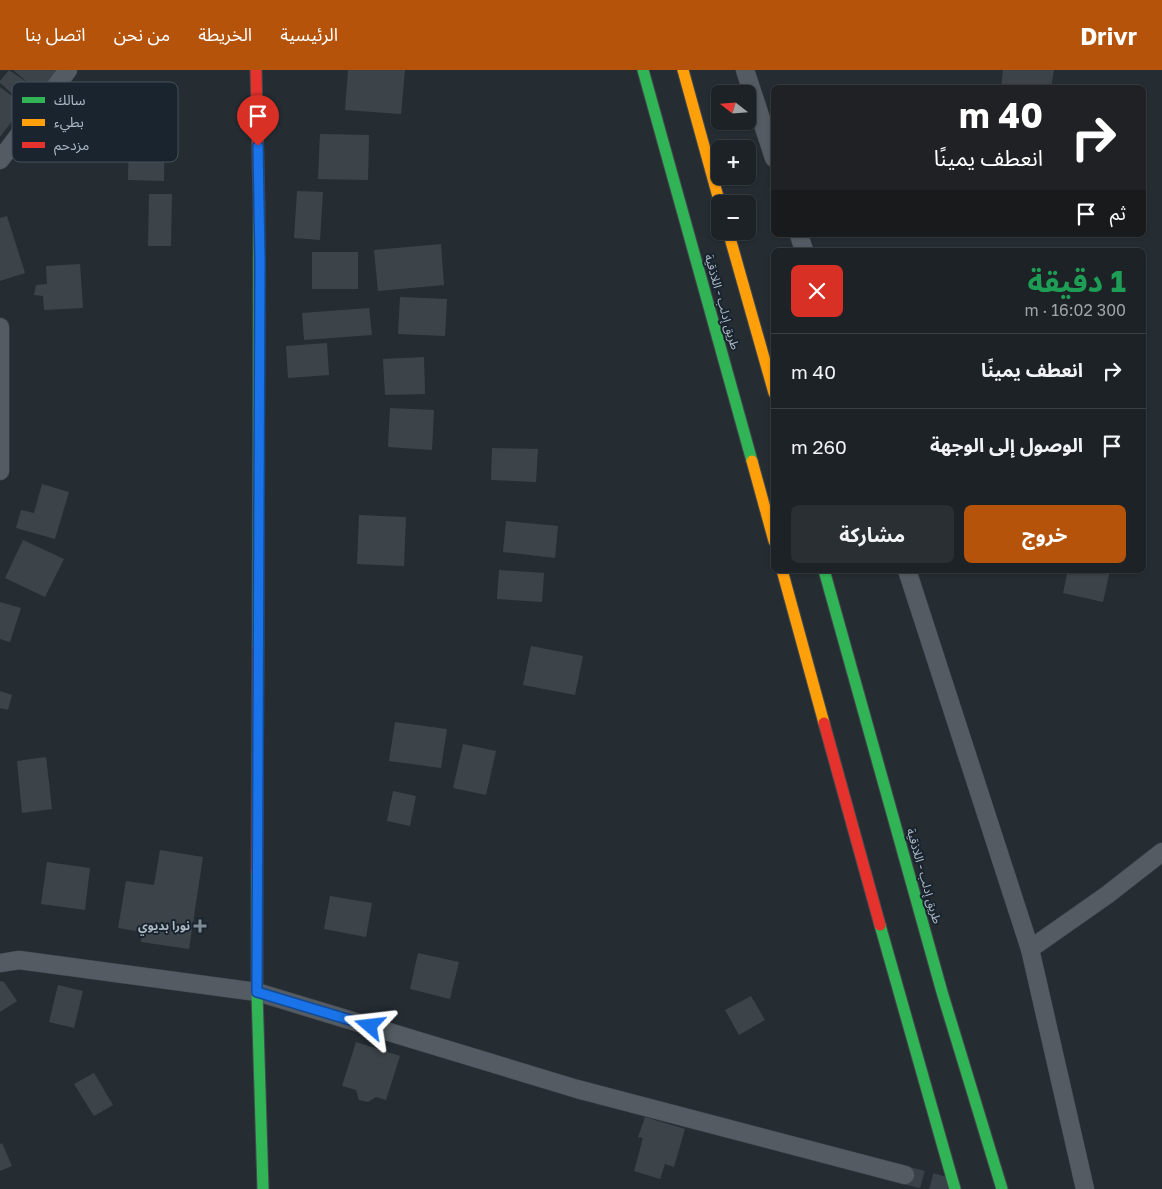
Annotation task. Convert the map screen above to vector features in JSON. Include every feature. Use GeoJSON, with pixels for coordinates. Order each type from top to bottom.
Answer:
{"type":"FeatureCollection","features":[{"type":"Feature","properties":{"kind":"main road"},"geometry":{"type":"LineString","coordinates":[[256,70],[260,260],[257,992],[263,1189]]}},
{"type":"Feature","properties":{"kind":"main road","name":"طريق إدلب - اللاذقية"},"geometry":{"type":"LineString","coordinates":[[643,70],[771,530]]}},
{"type":"Feature","properties":{"kind":"main road"},"geometry":{"type":"LineString","coordinates":[[683,70],[718,195]]}},
{"type":"Feature","properties":{"kind":"main road","name":"طريق إدلب - اللاذقية"},"geometry":{"type":"LineString","coordinates":[[731,240],[771,382]]}},
{"type":"Feature","properties":{"kind":"main road"},"geometry":{"type":"LineString","coordinates":[[783,573],[955,1189]]}},
{"type":"Feature","properties":{"kind":"main road","name":"طريق إدلب - اللاذقية"},"geometry":{"type":"LineString","coordinates":[[825,573],[942,992],[1002,1189]]}},
{"type":"Feature","properties":{"kind":"street"},"geometry":{"type":"LineString","coordinates":[[59,82],[68,70]]}},
{"type":"Feature","properties":{"kind":"street"},"geometry":{"type":"LineString","coordinates":[[745,70],[771,149]]}},
{"type":"Feature","properties":{"kind":"street"},"geometry":{"type":"LineString","coordinates":[[0,160],[12,144]]}},
{"type":"Feature","properties":{"kind":"street"},"geometry":{"type":"LineString","coordinates":[[0,327],[0,470]]}},
{"type":"Feature","properties":{"kind":"street"},"geometry":{"type":"LineString","coordinates":[[908,573],[1030,948],[1086,1189]]}},
{"type":"Feature","properties":{"kind":"street"},"geometry":{"type":"LineString","coordinates":[[1030,948],[1107,895],[1162,852]]}},
{"type":"Feature","properties":{"kind":"street"},"geometry":{"type":"LineString","coordinates":[[0,963],[19,960],[257,992],[577,1089],[905,1175]]}},
{"type":"Feature","properties":{"kind":"building"},"geometry":{"type":"Polygon","coordinates":[[[9,70],[27,82],[12,82],[12,94],[0,81],[9,70]]]}},
{"type":"Feature","properties":{"kind":"building"},"geometry":{"type":"Polygon","coordinates":[[[13,70],[59,70],[48,82],[27,82],[13,70]]]}},
{"type":"Feature","properties":{"kind":"building"},"geometry":{"type":"Polygon","coordinates":[[[348,70],[405,70],[401,114],[345,110],[348,70]]]}},
{"type":"Feature","properties":{"kind":"building"},"geometry":{"type":"Polygon","coordinates":[[[1003,70],[1054,70],[1052,85],[1001,85],[1003,70]]]}},
{"type":"Feature","properties":{"kind":"building"},"geometry":{"type":"Polygon","coordinates":[[[0,87],[12,96],[12,121],[0,137],[0,87]]]}},
{"type":"Feature","properties":{"kind":"building"},"geometry":{"type":"Polygon","coordinates":[[[320,134],[369,135],[368,180],[318,179],[320,134]]]}},
{"type":"Feature","properties":{"kind":"building"},"geometry":{"type":"Polygon","coordinates":[[[128,162],[164,162],[164,181],[128,180],[128,162]]]}},
{"type":"Feature","properties":{"kind":"building"},"geometry":{"type":"Polygon","coordinates":[[[297,191],[323,192],[320,240],[294,238],[297,191]]]}},
{"type":"Feature","properties":{"kind":"building"},"geometry":{"type":"Polygon","coordinates":[[[149,194],[172,194],[171,246],[148,246],[149,194]]]}},
{"type":"Feature","properties":{"kind":"building"},"geometry":{"type":"Polygon","coordinates":[[[7,216],[25,273],[0,281],[0,218],[7,216]]]}},
{"type":"Feature","properties":{"kind":"building"},"geometry":{"type":"Polygon","coordinates":[[[441,244],[444,285],[378,291],[374,250],[441,244]]]}},
{"type":"Feature","properties":{"kind":"building"},"geometry":{"type":"Polygon","coordinates":[[[312,252],[358,252],[358,289],[312,289],[312,252]]]}},
{"type":"Feature","properties":{"kind":"building"},"geometry":{"type":"Polygon","coordinates":[[[80,264],[83,308],[44,310],[43,296],[34,295],[36,285],[47,284],[46,266],[80,264]]]}},
{"type":"Feature","properties":{"kind":"building"},"geometry":{"type":"Polygon","coordinates":[[[400,297],[447,299],[445,336],[398,334],[400,297]]]}},
{"type":"Feature","properties":{"kind":"building"},"geometry":{"type":"Polygon","coordinates":[[[369,308],[372,335],[304,340],[302,313],[369,308]]]}},
{"type":"Feature","properties":{"kind":"building"},"geometry":{"type":"Polygon","coordinates":[[[327,343],[329,375],[288,378],[286,346],[327,343]]]}},
{"type":"Feature","properties":{"kind":"building"},"geometry":{"type":"Polygon","coordinates":[[[424,357],[425,394],[385,395],[383,359],[424,357]]]}},
{"type":"Feature","properties":{"kind":"building"},"geometry":{"type":"Polygon","coordinates":[[[390,408],[434,410],[432,450],[388,447],[390,408]]]}},
{"type":"Feature","properties":{"kind":"building"},"geometry":{"type":"Polygon","coordinates":[[[492,448],[538,449],[536,482],[491,480],[492,448]]]}},
{"type":"Feature","properties":{"kind":"building"},"geometry":{"type":"Polygon","coordinates":[[[42,484],[69,492],[55,539],[16,528],[21,510],[34,513],[42,484]]]}},
{"type":"Feature","properties":{"kind":"building"},"geometry":{"type":"Polygon","coordinates":[[[359,515],[406,517],[404,566],[357,564],[359,515]]]}},
{"type":"Feature","properties":{"kind":"building"},"geometry":{"type":"Polygon","coordinates":[[[506,521],[558,526],[555,558],[503,552],[506,521]]]}},
{"type":"Feature","properties":{"kind":"building"},"geometry":{"type":"Polygon","coordinates":[[[23,540],[64,559],[45,597],[5,578],[23,540]]]}},
{"type":"Feature","properties":{"kind":"building"},"geometry":{"type":"Polygon","coordinates":[[[499,570],[544,573],[542,602],[497,599],[499,570]]]}},
{"type":"Feature","properties":{"kind":"building"},"geometry":{"type":"Polygon","coordinates":[[[1067,573],[1109,573],[1103,602],[1063,593],[1067,573]]]}},
{"type":"Feature","properties":{"kind":"building"},"geometry":{"type":"Polygon","coordinates":[[[0,602],[21,608],[10,642],[0,639],[0,602]]]}},
{"type":"Feature","properties":{"kind":"building"},"geometry":{"type":"Polygon","coordinates":[[[531,646],[583,656],[575,695],[523,685],[531,646]]]}},
{"type":"Feature","properties":{"kind":"building"},"geometry":{"type":"Polygon","coordinates":[[[0,691],[12,695],[8,710],[0,708],[0,691]]]}},
{"type":"Feature","properties":{"kind":"building"},"geometry":{"type":"Polygon","coordinates":[[[395,722],[447,729],[441,768],[389,761],[395,722]]]}},
{"type":"Feature","properties":{"kind":"building"},"geometry":{"type":"Polygon","coordinates":[[[463,744],[496,751],[486,795],[453,788],[463,744]]]}},
{"type":"Feature","properties":{"kind":"building"},"geometry":{"type":"Polygon","coordinates":[[[46,757],[52,809],[22,813],[17,761],[46,757]]]}},
{"type":"Feature","properties":{"kind":"building"},"geometry":{"type":"Polygon","coordinates":[[[393,791],[416,796],[410,826],[387,821],[393,791]]]}},
{"type":"Feature","properties":{"kind":"building"},"geometry":{"type":"Polygon","coordinates":[[[160,850],[203,857],[189,949],[141,942],[142,932],[118,928],[126,881],[154,885],[160,850]]]}},
{"type":"Feature","properties":{"kind":"building"},"geometry":{"type":"Polygon","coordinates":[[[47,862],[90,868],[85,910],[41,904],[47,862]]]}},
{"type":"Feature","properties":{"kind":"building"},"geometry":{"type":"Polygon","coordinates":[[[330,896],[372,903],[366,937],[324,929],[330,896]]]}},
{"type":"Feature","properties":{"kind":"building"},"geometry":{"type":"Polygon","coordinates":[[[418,953],[459,962],[450,999],[410,989],[418,953]]]}},
{"type":"Feature","properties":{"kind":"building"},"geometry":{"type":"Polygon","coordinates":[[[0,981],[4,982],[17,1001],[0,1012],[0,981]]]}},
{"type":"Feature","properties":{"kind":"building"},"geometry":{"type":"Polygon","coordinates":[[[58,985],[83,991],[74,1028],[49,1022],[58,985]]]}},
{"type":"Feature","properties":{"kind":"building"},"geometry":{"type":"Polygon","coordinates":[[[751,996],[765,1020],[739,1035],[725,1010],[751,996]]]}},
{"type":"Feature","properties":{"kind":"building"},"geometry":{"type":"Polygon","coordinates":[[[356,1042],[400,1056],[386,1100],[376,1097],[368,1102],[359,1100],[356,1090],[342,1086],[356,1042]]]}},
{"type":"Feature","properties":{"kind":"building"},"geometry":{"type":"Polygon","coordinates":[[[94,1073],[113,1105],[94,1116],[74,1084],[94,1073]]]}},
{"type":"Feature","properties":{"kind":"building"},"geometry":{"type":"Polygon","coordinates":[[[645,1117],[685,1129],[674,1167],[665,1164],[660,1179],[634,1171],[643,1138],[638,1137],[645,1117]]]}},
{"type":"Feature","properties":{"kind":"building"},"geometry":{"type":"Polygon","coordinates":[[[2,1143],[12,1166],[0,1171],[0,1144],[2,1143]]]}},
{"type":"Feature","properties":{"kind":"tunnel"},"geometry":{"type":"LineString","coordinates":[[905,1175],[957,1189]]}},
{"type":"Feature","properties":{"kind":"traffic: fast"},"geometry":{"type":"LineString","coordinates":[[643,70],[752,461]]}},
{"type":"Feature","properties":{"kind":"traffic: fast"},"geometry":{"type":"LineString","coordinates":[[258,647],[259,205]]}},
{"type":"Feature","properties":{"kind":"traffic: fast"},"geometry":{"type":"LineString","coordinates":[[825,573],[942,992],[1002,1189]]}},
{"type":"Feature","properties":{"kind":"traffic: fast"},"geometry":{"type":"LineString","coordinates":[[257,872],[257,992],[263,1189]]}},
{"type":"Feature","properties":{"kind":"traffic: fast"},"geometry":{"type":"LineString","coordinates":[[880,925],[955,1189]]}},
{"type":"Feature","properties":{"kind":"traffic: slow"},"geometry":{"type":"LineString","coordinates":[[683,70],[718,195]]}},
{"type":"Feature","properties":{"kind":"traffic: slow"},"geometry":{"type":"LineString","coordinates":[[731,240],[771,382]]}},
{"type":"Feature","properties":{"kind":"traffic: slow"},"geometry":{"type":"LineString","coordinates":[[752,461],[771,530]]}},
{"type":"Feature","properties":{"kind":"traffic: slow"},"geometry":{"type":"LineString","coordinates":[[783,573],[824,723]]}},
{"type":"Feature","properties":{"kind":"traffic: jam"},"geometry":{"type":"LineString","coordinates":[[256,70],[259,205]]}},
{"type":"Feature","properties":{"kind":"traffic: jam"},"geometry":{"type":"LineString","coordinates":[[257,872],[258,647]]}},
{"type":"Feature","properties":{"kind":"traffic: jam"},"geometry":{"type":"LineString","coordinates":[[824,723],[880,925]]}},
{"type":"Feature","properties":{"kind":"place","name":"نورا بديوي"},"geometry":{"type":"Point","coordinates":[200,926]}},
{"type":"Feature","properties":{"kind":"route"},"geometry":{"type":"LineString","coordinates":[[258,146],[260,260],[257,992],[370,1026]]}}]}
